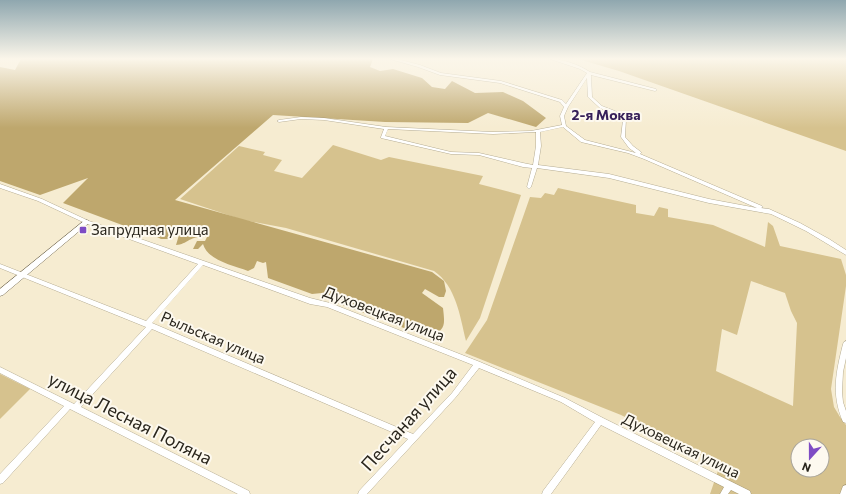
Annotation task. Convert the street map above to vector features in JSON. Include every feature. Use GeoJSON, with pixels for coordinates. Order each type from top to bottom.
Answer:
{"type":"FeatureCollection","features":[{"type":"Feature","properties":{"kind":"street"},"geometry":{"type":"LineString","coordinates":[[501,82],[561,101],[566,107]]}},
{"type":"Feature","properties":{"kind":"street"},"geometry":{"type":"LineString","coordinates":[[583,82],[566,107],[562,116],[564,126],[583,141],[629,152],[646,158],[771,212],[830,241],[846,253]]}},
{"type":"Feature","properties":{"kind":"street"},"geometry":{"type":"LineString","coordinates":[[589,82],[590,97],[601,107],[614,112],[625,120],[623,137],[631,147],[646,158]]}},
{"type":"Feature","properties":{"kind":"street"},"geometry":{"type":"LineString","coordinates":[[624,82],[655,90]]}},
{"type":"Feature","properties":{"kind":"street"},"geometry":{"type":"LineString","coordinates":[[280,121],[300,118],[324,119],[386,128],[493,133],[538,131],[564,126]]}},
{"type":"Feature","properties":{"kind":"street"},"geometry":{"type":"LineString","coordinates":[[386,128],[383,137],[451,153],[478,154],[522,165],[609,176],[709,201],[771,212]]}},
{"type":"Feature","properties":{"kind":"street"},"geometry":{"type":"LineString","coordinates":[[529,187],[536,167],[538,131]]}},
{"type":"Feature","properties":{"kind":"street","name":"Духовецкая улица"},"geometry":{"type":"LineString","coordinates":[[0,186],[40,200],[87,222],[310,301],[328,305],[478,364],[563,400],[600,421],[747,494]]}},
{"type":"Feature","properties":{"kind":"street"},"geometry":{"type":"LineString","coordinates":[[0,293],[87,222]]}},
{"type":"Feature","properties":{"kind":"street"},"geometry":{"type":"LineString","coordinates":[[0,480],[72,407],[149,325],[202,263]]}},
{"type":"Feature","properties":{"kind":"street","name":"Рыльская улица"},"geometry":{"type":"LineString","coordinates":[[0,266],[149,325],[414,438]]}},
{"type":"Feature","properties":{"kind":"street"},"geometry":{"type":"LineString","coordinates":[[846,344],[842,360],[839,395],[841,411],[846,419]]}},
{"type":"Feature","properties":{"kind":"street","name":"Песчаная улица"},"geometry":{"type":"LineString","coordinates":[[362,494],[454,395],[478,364]]}},
{"type":"Feature","properties":{"kind":"street","name":"улица Лесная Поляна"},"geometry":{"type":"LineString","coordinates":[[0,370],[246,494]]}},
{"type":"Feature","properties":{"kind":"street"},"geometry":{"type":"LineString","coordinates":[[546,494],[600,421]]}},
{"type":"Feature","properties":{"kind":"street"},"geometry":{"type":"LineString","coordinates":[[724,494],[729,485]]}},
{"type":"Feature","properties":{"kind":"street"},"geometry":{"type":"LineString","coordinates":[[844,494],[846,490]]}},
{"type":"Feature","properties":{"kind":"shaded area"},"geometry":{"type":"Polygon","coordinates":[[[0,82],[427,82],[432,87],[445,89],[451,82],[454,82],[475,93],[503,92],[523,101],[546,118],[536,127],[488,113],[468,123],[385,122],[273,115],[175,200],[432,272],[444,281],[446,291],[444,297],[439,297],[425,289],[422,293],[443,308],[443,327],[438,332],[428,337],[332,301],[322,293],[312,294],[268,278],[266,262],[263,263],[257,261],[254,268],[248,271],[222,262],[210,255],[203,244],[198,249],[193,249],[197,241],[205,241],[207,237],[196,237],[176,245],[179,235],[177,232],[169,239],[161,239],[157,237],[156,231],[149,235],[63,203],[88,178],[40,195],[0,181],[0,82]]]}},
{"type":"Feature","properties":{"kind":"shaded area"},"geometry":{"type":"Polygon","coordinates":[[[650,82],[846,82],[846,151],[650,82]]]}},
{"type":"Feature","properties":{"kind":"shaded area"},"geometry":{"type":"Polygon","coordinates":[[[333,145],[381,160],[389,157],[483,176],[479,184],[521,195],[480,318],[466,341],[459,312],[452,293],[441,277],[434,271],[286,228],[243,220],[180,199],[239,146],[265,152],[263,155],[282,160],[274,171],[302,178],[333,145]]]}},
{"type":"Feature","properties":{"kind":"shaded area"},"geometry":{"type":"Polygon","coordinates":[[[558,188],[636,205],[636,213],[654,216],[659,207],[668,209],[668,217],[713,225],[765,247],[768,222],[773,226],[780,246],[841,259],[846,275],[846,286],[831,389],[834,407],[846,425],[846,494],[710,494],[720,465],[621,415],[465,353],[487,320],[530,197],[541,198],[545,193],[554,195],[558,188]],[[751,281],[737,335],[722,329],[716,371],[793,406],[797,323],[785,293],[751,281]]]}},
{"type":"Feature","properties":{"kind":"shaded area"},"geometry":{"type":"Polygon","coordinates":[[[0,374],[30,389],[0,419],[0,374]]]}},
{"type":"Feature","properties":{"kind":"place","name":"Запрудная улица"},"geometry":{"type":"Point","coordinates":[83,230]}},
{"type":"Feature","properties":{"kind":"district","name":"2-я Моква"},"geometry":{"type":"Point","coordinates":[606,115]}}]}
